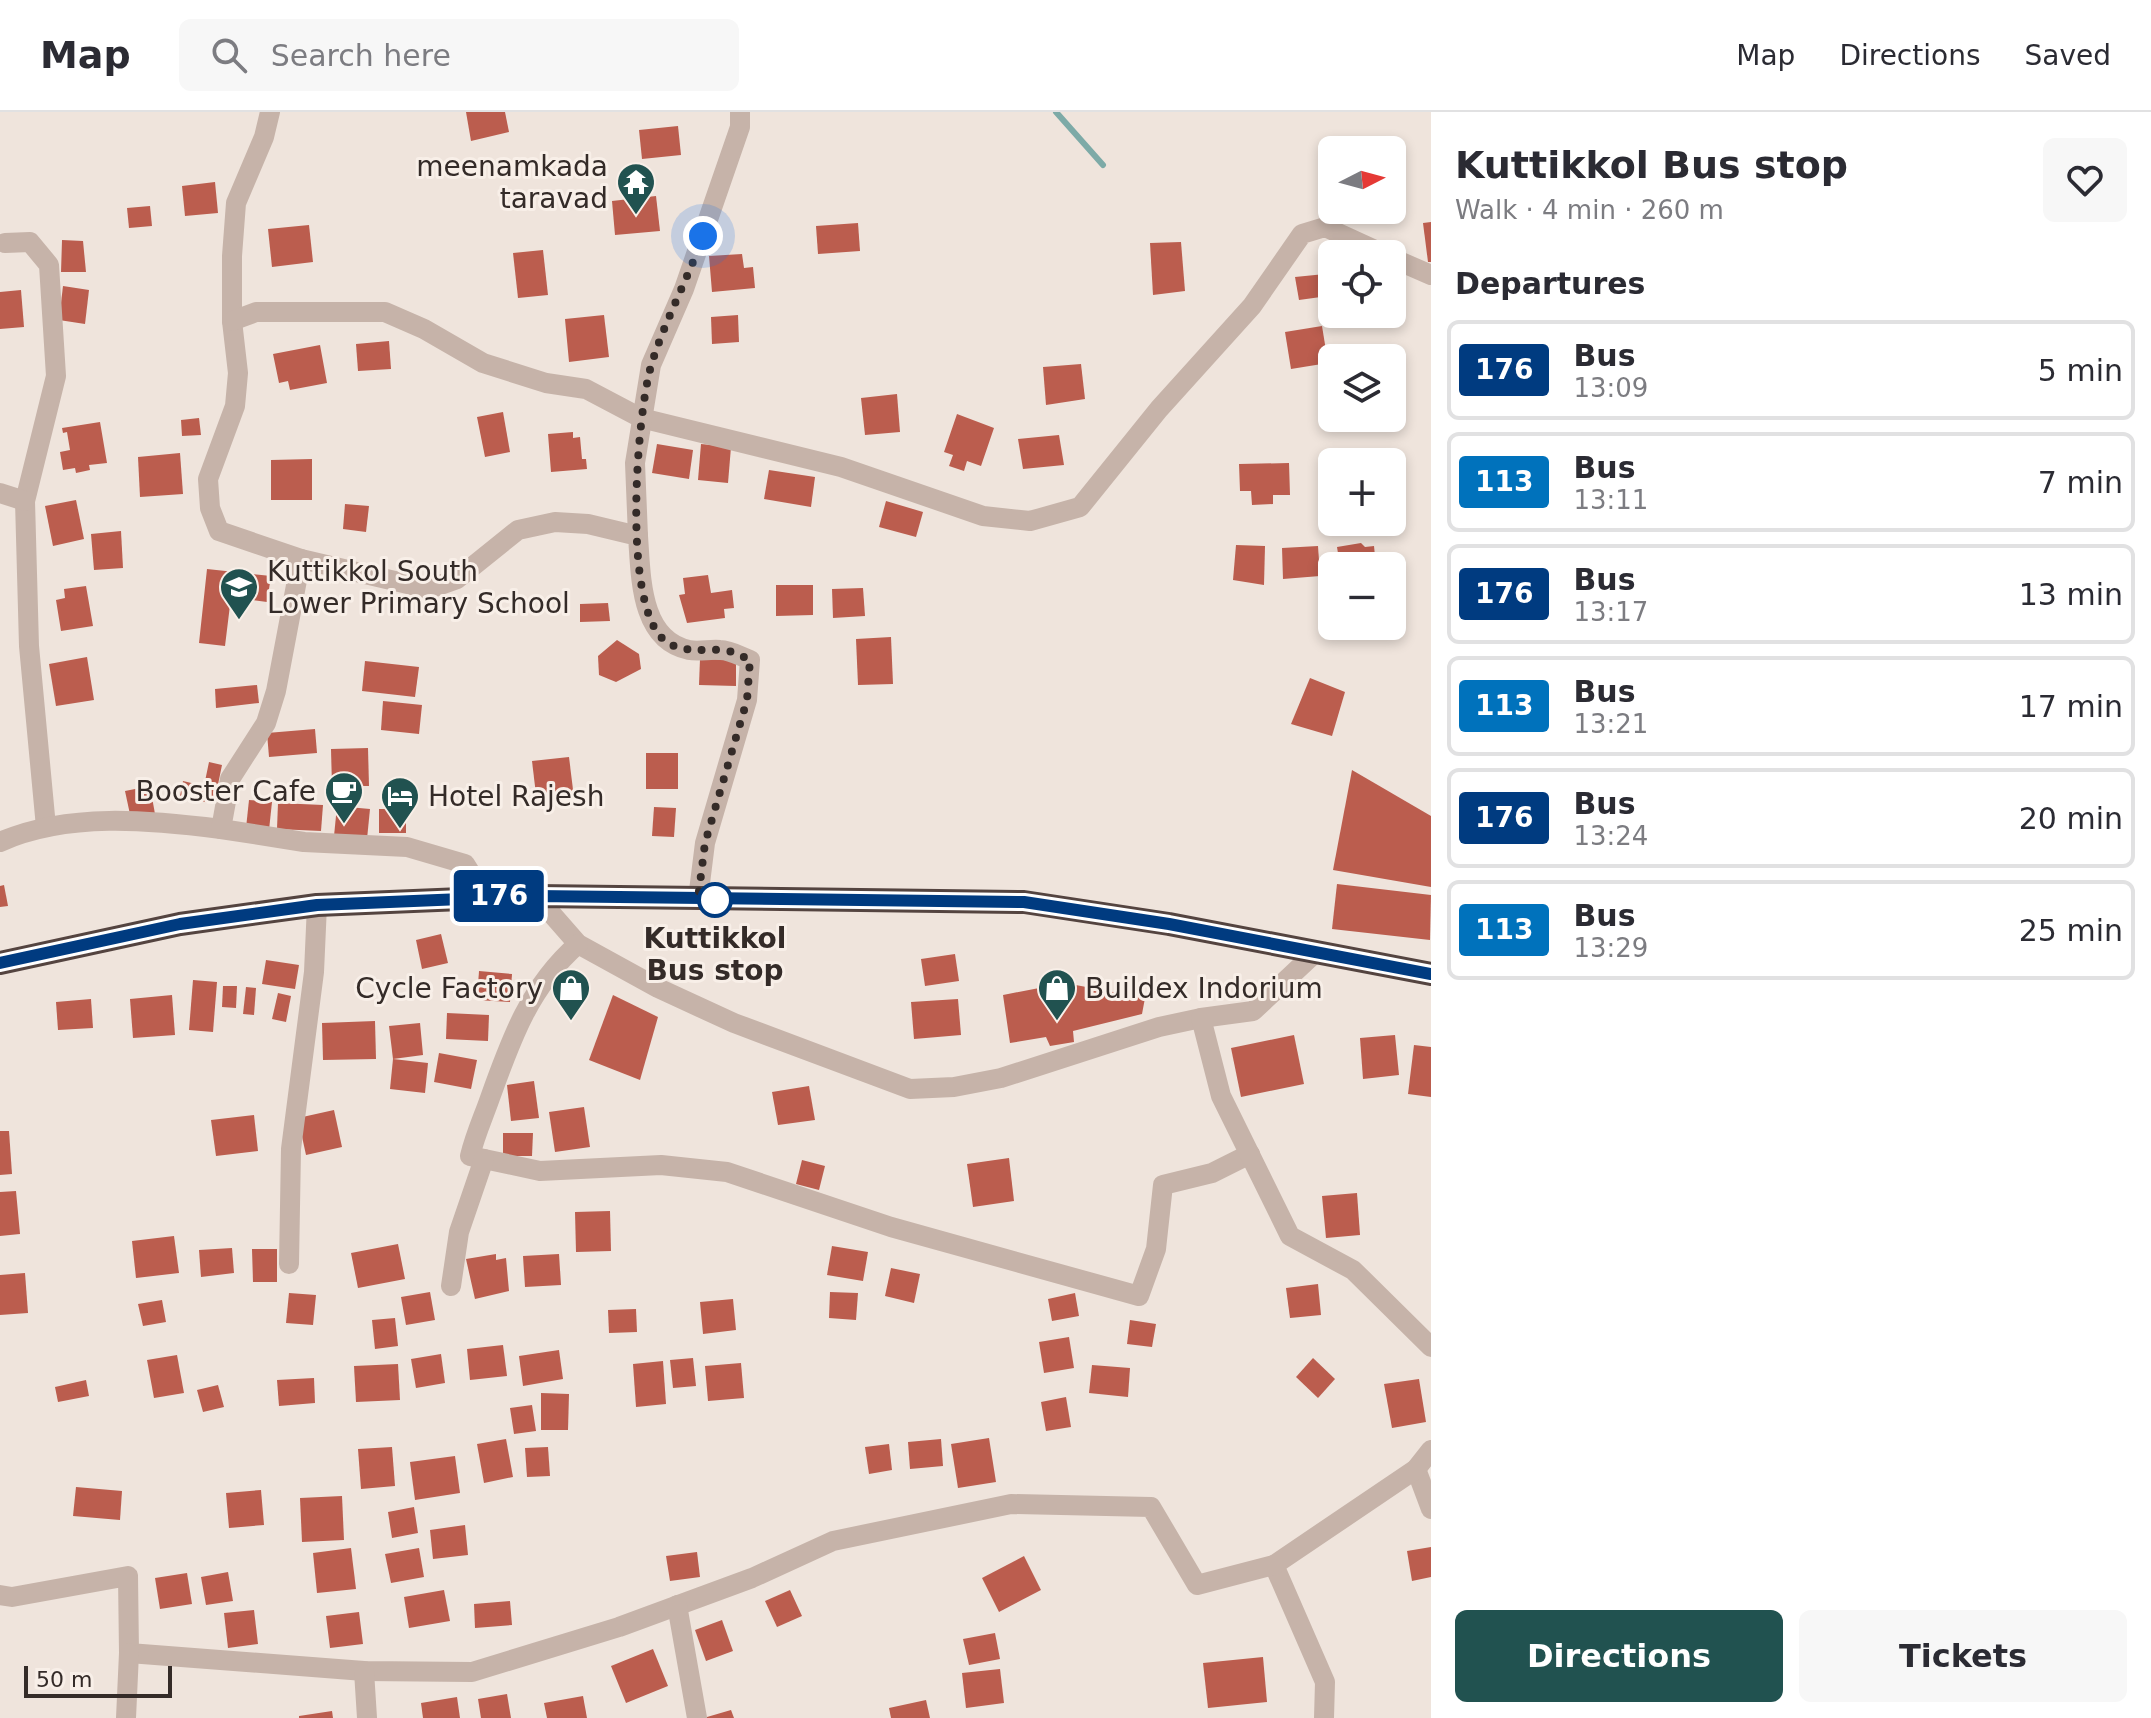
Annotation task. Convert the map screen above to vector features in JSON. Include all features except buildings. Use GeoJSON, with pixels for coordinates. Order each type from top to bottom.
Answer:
{"type":"FeatureCollection","features":[{"type":"Feature","properties":{"kind":"highway"},"geometry":{"type":"LineString","coordinates":[[0,963],[180,924],[317,905],[536,896],[1024,902],[1169,924],[1431,974]]}},
{"type":"Feature","properties":{"kind":"street"},"geometry":{"type":"LineString","coordinates":[[270,112],[264,137],[236,203],[232,321],[238,373],[235,406],[208,479],[210,508],[219,531],[301,559],[429,589],[457,579],[518,530],[555,522],[588,524],[638,536]]}},
{"type":"Feature","properties":{"kind":"street"},"geometry":{"type":"LineString","coordinates":[[698,899],[705,843],[747,700],[750,660],[724,649],[691,651],[666,642],[655,627],[642,587],[635,463],[651,365],[703,236],[740,127],[740,112]]}},
{"type":"Feature","properties":{"kind":"street"},"geometry":{"type":"LineString","coordinates":[[232,321],[256,312],[385,312],[424,329],[483,363],[546,383],[586,389],[641,418],[841,467],[983,516],[1030,521],[1080,507],[1159,409],[1252,306],[1302,234],[1325,227],[1353,240]]}},
{"type":"Feature","properties":{"kind":"street"},"geometry":{"type":"LineString","coordinates":[[5,243],[30,242],[49,265],[56,376],[25,501],[29,646],[46,827]]}},
{"type":"Feature","properties":{"kind":"street"},"geometry":{"type":"LineString","coordinates":[[1406,264],[1431,275]]}},
{"type":"Feature","properties":{"kind":"street"},"geometry":{"type":"LineString","coordinates":[[0,493],[25,501]]}},
{"type":"Feature","properties":{"kind":"street"},"geometry":{"type":"LineString","coordinates":[[221,829],[230,779],[266,723],[276,691],[301,559]]}},
{"type":"Feature","properties":{"kind":"street"},"geometry":{"type":"LineString","coordinates":[[0,842],[32,828],[144,822],[221,829],[304,842],[407,847],[465,864],[485,896]]}},
{"type":"Feature","properties":{"kind":"street"},"geometry":{"type":"LineString","coordinates":[[536,896],[578,944],[734,1023],[910,1089],[954,1087],[1001,1078],[1159,1027],[1253,1011],[1316,952]]}},
{"type":"Feature","properties":{"kind":"street"},"geometry":{"type":"LineString","coordinates":[[289,1264],[291,1149],[314,972],[317,905]]}},
{"type":"Feature","properties":{"kind":"street"},"geometry":{"type":"LineString","coordinates":[[578,944],[558,962],[534,993],[513,1032],[475,1132],[470,1156],[540,1171],[661,1165],[727,1172],[891,1227],[1139,1296],[1156,1249],[1163,1185],[1212,1173],[1250,1154]]}},
{"type":"Feature","properties":{"kind":"street"},"geometry":{"type":"LineString","coordinates":[[1201,1018],[1221,1096],[1290,1236],[1353,1270],[1431,1347]]}},
{"type":"Feature","properties":{"kind":"street"},"geometry":{"type":"LineString","coordinates":[[451,1286],[459,1232],[484,1159]]}},
{"type":"Feature","properties":{"kind":"street"},"geometry":{"type":"LineString","coordinates":[[129,1653],[364,1671],[472,1672],[752,1578],[833,1541],[1011,1504],[1151,1507],[1197,1585],[1274,1565],[1416,1469],[1431,1450]]}},
{"type":"Feature","properties":{"kind":"street"},"geometry":{"type":"LineString","coordinates":[[1416,1469],[1431,1509]]}},
{"type":"Feature","properties":{"kind":"street"},"geometry":{"type":"LineString","coordinates":[[1274,1565],[1325,1682],[1324,1718]]}},
{"type":"Feature","properties":{"kind":"street"},"geometry":{"type":"LineString","coordinates":[[0,1595],[12,1597],[128,1576],[126,1718]]}},
{"type":"Feature","properties":{"kind":"street"},"geometry":{"type":"LineString","coordinates":[[677,1605],[697,1718]]}},
{"type":"Feature","properties":{"kind":"street"},"geometry":{"type":"LineString","coordinates":[[364,1671],[367,1718]]}},
{"type":"Feature","properties":{"kind":"waterway"},"geometry":{"type":"LineString","coordinates":[[1056,112],[1103,165]]}},
{"type":"Feature","properties":{"kind":"bus line","name":"176"},"geometry":{"type":"LineString","coordinates":[[0,963],[180,924],[317,905],[536,896],[738,901],[1024,902],[1169,924],[1431,974]]}},
{"type":"Feature","properties":{"kind":"place","name":"meenamkada taravad"},"geometry":{"type":"Point","coordinates":[636,216]}},
{"type":"Feature","properties":{"kind":"place","name":"Kuttikkol South Lower Primary School"},"geometry":{"type":"Point","coordinates":[239,621]}},
{"type":"Feature","properties":{"kind":"place","name":"Booster Cafe"},"geometry":{"type":"Point","coordinates":[344,825]}},
{"type":"Feature","properties":{"kind":"place","name":"Hotel Rajesh"},"geometry":{"type":"Point","coordinates":[400,830]}},
{"type":"Feature","properties":{"kind":"place","name":"Kuttikkol Bus stop"},"geometry":{"type":"Point","coordinates":[715,900]}},
{"type":"Feature","properties":{"kind":"place","name":"Cycle Factory"},"geometry":{"type":"Point","coordinates":[571,1022]}},
{"type":"Feature","properties":{"kind":"place","name":"Buildex Indorium"},"geometry":{"type":"Point","coordinates":[1057,1022]}},
{"type":"Feature","properties":{"kind":"route"},"geometry":{"type":"LineString","coordinates":[[703,236],[651,365],[635,463],[642,587],[655,627],[666,642],[691,651],[724,649],[750,660],[747,700],[705,843],[698,899],[715,900]]}}]}
